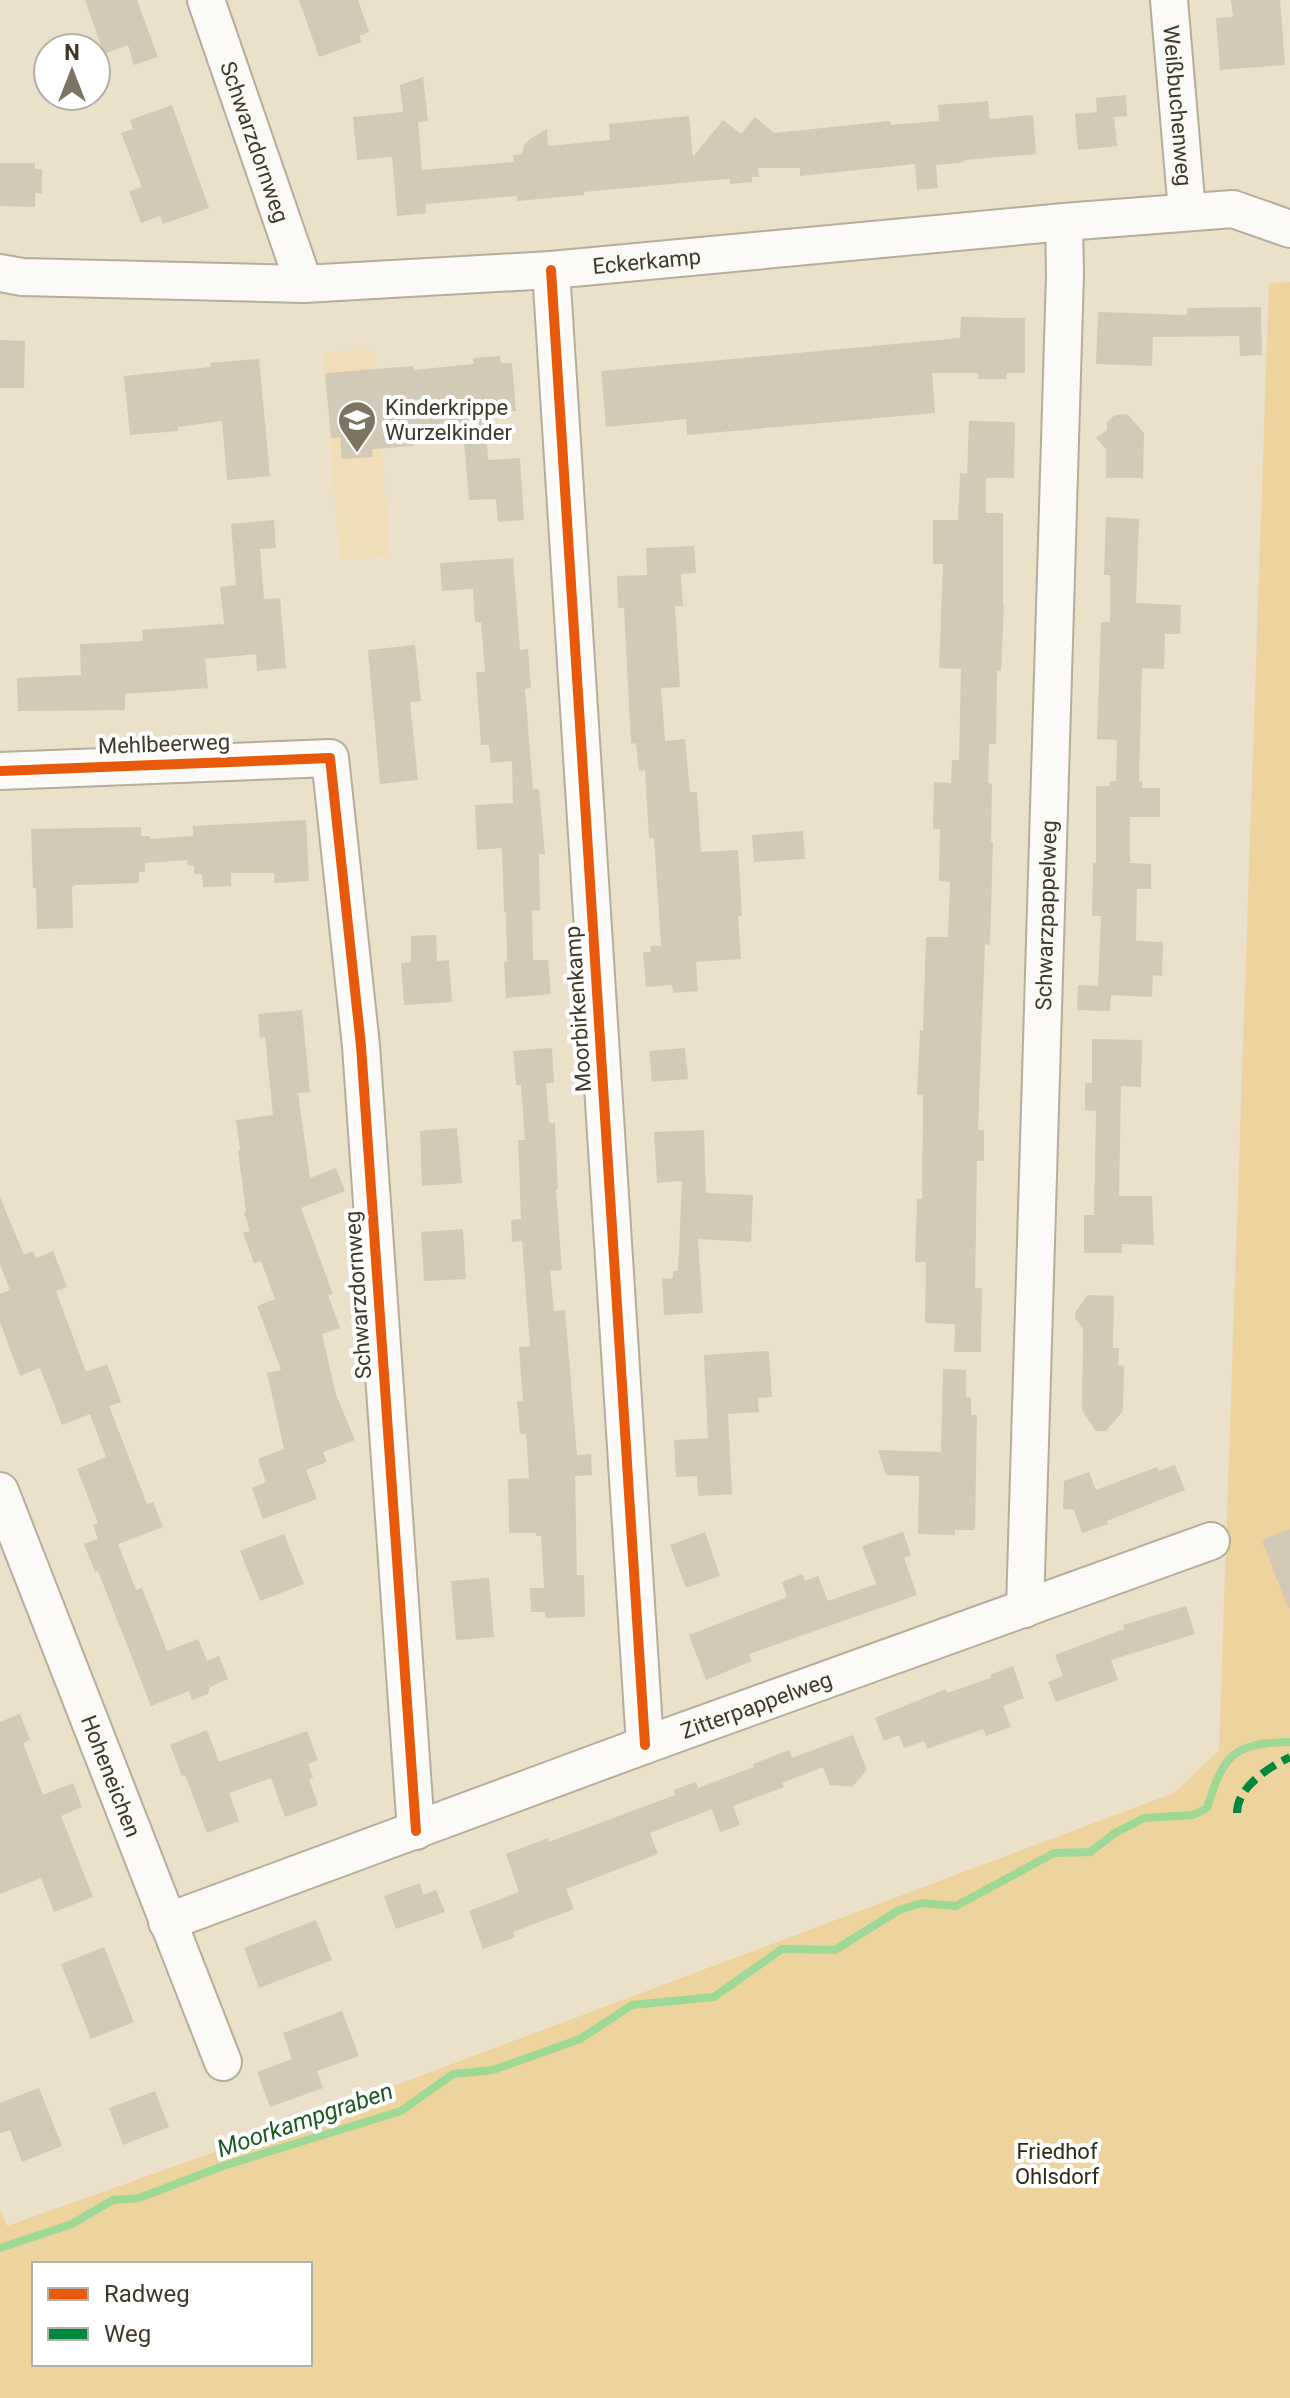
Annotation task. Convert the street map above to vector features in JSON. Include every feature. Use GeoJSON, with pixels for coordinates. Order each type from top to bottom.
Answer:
{"type":"FeatureCollection","features":[{"type":"Feature","properties":{"kind":"street","name":"Schwarzdornweg"},"geometry":{"type":"LineString","coordinates":[[206,0],[304,284]]}},
{"type":"Feature","properties":{"kind":"street","name":"Weißbuchenweg"},"geometry":{"type":"LineString","coordinates":[[1169,0],[1187,212]]}},
{"type":"Feature","properties":{"kind":"street","name":"Eckerkamp"},"geometry":{"type":"LineString","coordinates":[[0,273],[22,277],[304,284],[551,270],[1233,209],[1290,229]]}},
{"type":"Feature","properties":{"kind":"street","name":"Schwarzpappelweg"},"geometry":{"type":"LineString","coordinates":[[1025,1609],[1065,290],[1064,222]]}},
{"type":"Feature","properties":{"kind":"street","name":"Moorbirkenkamp"},"geometry":{"type":"LineString","coordinates":[[551,270],[645,1745]]}},
{"type":"Feature","properties":{"kind":"street","name":"Schwarzdornweg"},"geometry":{"type":"LineString","coordinates":[[330,758],[361,1046],[416,1831]]}},
{"type":"Feature","properties":{"kind":"street","name":"Mehlbeerweg"},"geometry":{"type":"LineString","coordinates":[[0,771],[330,758]]}},
{"type":"Feature","properties":{"kind":"street","name":"Hoheneichen"},"geometry":{"type":"LineString","coordinates":[[0,1491],[223,2062]]}},
{"type":"Feature","properties":{"kind":"street","name":"Zitterpappelweg"},"geometry":{"type":"LineString","coordinates":[[167,1922],[645,1745],[1211,1541]]}},
{"type":"Feature","properties":{"kind":"shaded area","name":"Kinderkrippe Wurzelkinder"},"geometry":{"type":"Polygon","coordinates":[[[374,349],[390,556],[340,560],[323,353],[374,349]]]}},
{"type":"Feature","properties":{"kind":"green space","name":"Friedhof Ohlsdorf"},"geometry":{"type":"Polygon","coordinates":[[[1290,282],[1290,2398],[0,2398],[0,2209],[7,2226],[271,2132],[1174,1793],[1219,1750],[1269,283],[1290,282]]]}},
{"type":"Feature","properties":{"kind":"building"},"geometry":{"type":"Polygon","coordinates":[[[85,0],[137,0],[158,57],[134,65],[128,45],[112,51],[112,32],[96,32],[85,0]]]}},
{"type":"Feature","properties":{"kind":"building"},"geometry":{"type":"Polygon","coordinates":[[[299,0],[358,0],[369,32],[359,36],[362,42],[319,57],[299,0]]]}},
{"type":"Feature","properties":{"kind":"building"},"geometry":{"type":"Polygon","coordinates":[[[1231,0],[1280,0],[1285,65],[1220,70],[1216,18],[1233,17],[1231,0]]]}},
{"type":"Feature","properties":{"kind":"building"},"geometry":{"type":"Polygon","coordinates":[[[423,77],[428,121],[418,122],[422,170],[514,162],[513,155],[522,154],[524,145],[530,139],[547,129],[548,146],[610,140],[609,124],[689,116],[693,157],[723,120],[741,134],[755,117],[774,133],[890,121],[891,125],[939,121],[938,105],[988,101],[990,119],[1033,115],[1036,154],[936,165],[938,188],[917,190],[915,164],[800,176],[800,168],[758,168],[759,177],[752,177],[752,182],[730,184],[730,179],[725,179],[517,201],[517,196],[426,204],[426,213],[397,216],[392,157],[357,160],[353,117],[403,112],[400,85],[423,77]]]}},
{"type":"Feature","properties":{"kind":"building"},"geometry":{"type":"Polygon","coordinates":[[[1126,95],[1127,116],[1114,117],[1117,146],[1078,150],[1075,114],[1097,112],[1096,98],[1126,95]]]}},
{"type":"Feature","properties":{"kind":"building"},"geometry":{"type":"Polygon","coordinates":[[[172,105],[209,208],[163,224],[160,216],[141,223],[129,191],[142,187],[121,133],[133,129],[130,120],[172,105]]]}},
{"type":"Feature","properties":{"kind":"building"},"geometry":{"type":"Polygon","coordinates":[[[0,163],[35,163],[35,169],[42,169],[42,193],[35,193],[35,207],[0,206],[0,163]]]}},
{"type":"Feature","properties":{"kind":"building"},"geometry":{"type":"Polygon","coordinates":[[[1261,307],[1262,355],[1240,356],[1239,336],[1153,337],[1152,366],[1096,364],[1098,312],[1187,315],[1187,308],[1261,307]]]}},
{"type":"Feature","properties":{"kind":"building"},"geometry":{"type":"Polygon","coordinates":[[[961,317],[1025,318],[1025,373],[1007,373],[1006,379],[978,379],[978,373],[932,373],[935,413],[687,435],[686,419],[606,427],[601,371],[960,338],[961,317]]]}},
{"type":"Feature","properties":{"kind":"building"},"geometry":{"type":"Polygon","coordinates":[[[0,340],[25,341],[24,388],[0,388],[0,340]]]}},
{"type":"Feature","properties":{"kind":"building"},"geometry":{"type":"Polygon","coordinates":[[[500,356],[501,363],[512,363],[516,411],[485,413],[488,460],[520,458],[524,520],[498,522],[496,499],[469,500],[463,429],[455,430],[455,422],[412,427],[414,446],[372,449],[373,457],[342,459],[340,437],[331,438],[325,373],[413,366],[414,370],[474,364],[473,358],[500,356]]]}},
{"type":"Feature","properties":{"kind":"building"},"geometry":{"type":"Polygon","coordinates":[[[259,359],[270,476],[227,480],[222,421],[178,427],[178,431],[130,435],[124,376],[259,359]]]}},
{"type":"Feature","properties":{"kind":"building"},"geometry":{"type":"Polygon","coordinates":[[[1127,414],[1144,433],[1143,478],[1106,478],[1106,449],[1096,438],[1107,430],[1107,422],[1115,415],[1127,414]]]}},
{"type":"Feature","properties":{"kind":"building"},"geometry":{"type":"Polygon","coordinates":[[[969,421],[1015,422],[1014,478],[986,478],[986,513],[1003,513],[1004,604],[1001,671],[997,671],[996,742],[989,744],[988,783],[992,784],[993,842],[990,945],[985,944],[978,1130],[984,1130],[984,1161],[977,1161],[975,1288],[982,1288],[981,1352],[954,1352],[955,1324],[925,1323],[926,1262],[915,1262],[917,1199],[922,1199],[923,1095],[917,1095],[926,937],[948,937],[950,882],[939,881],[940,829],[933,829],[934,782],[951,783],[952,760],[959,760],[961,669],[939,668],[943,564],[933,564],[933,520],[958,520],[960,473],[967,474],[969,421]]]}},
{"type":"Feature","properties":{"kind":"building"},"geometry":{"type":"Polygon","coordinates":[[[1106,517],[1139,519],[1136,603],[1181,605],[1180,634],[1165,634],[1164,669],[1142,668],[1139,781],[1142,781],[1142,788],[1160,788],[1160,817],[1130,817],[1130,863],[1151,864],[1151,889],[1137,889],[1136,941],[1163,942],[1162,976],[1153,975],[1152,997],[1111,995],[1110,1011],[1077,1010],[1078,985],[1098,986],[1101,916],[1092,916],[1096,786],[1110,786],[1110,781],[1116,781],[1117,740],[1097,739],[1101,622],[1110,622],[1110,575],[1104,575],[1106,517]]]}},
{"type":"Feature","properties":{"kind":"building"},"geometry":{"type":"Polygon","coordinates":[[[274,520],[276,548],[260,549],[264,599],[280,598],[286,668],[257,671],[256,654],[205,659],[208,688],[125,694],[125,710],[18,711],[17,678],[81,675],[80,644],[143,641],[142,630],[224,624],[220,587],[236,585],[231,524],[274,520]]]}},
{"type":"Feature","properties":{"kind":"building"},"geometry":{"type":"Polygon","coordinates":[[[694,546],[696,573],[681,574],[683,606],[675,606],[680,687],[661,688],[665,741],[685,739],[690,792],[697,792],[701,852],[738,850],[741,959],[696,962],[698,991],[673,993],[672,985],[646,987],[643,952],[651,952],[650,946],[661,946],[654,838],[649,838],[645,770],[639,771],[636,743],[631,744],[624,608],[618,608],[617,576],[647,575],[646,548],[694,546]]]}},
{"type":"Feature","properties":{"kind":"building"},"geometry":{"type":"Polygon","coordinates":[[[513,558],[520,650],[528,649],[531,688],[525,689],[533,789],[539,789],[545,854],[539,854],[540,910],[532,910],[533,960],[548,960],[551,994],[506,998],[502,848],[477,850],[475,805],[513,803],[512,761],[491,763],[489,745],[481,745],[476,672],[485,672],[481,622],[475,622],[473,589],[442,591],[440,563],[513,558]]]}},
{"type":"Feature","properties":{"kind":"building"},"geometry":{"type":"Polygon","coordinates":[[[415,645],[421,701],[410,702],[418,780],[380,784],[368,650],[415,645]]]}},
{"type":"Feature","properties":{"kind":"building"},"geometry":{"type":"Polygon","coordinates":[[[306,820],[309,881],[274,883],[274,873],[231,873],[231,886],[203,887],[202,874],[194,874],[194,865],[188,866],[187,860],[145,863],[145,872],[139,872],[139,883],[72,887],[73,928],[37,929],[31,829],[141,827],[141,836],[150,836],[150,839],[193,836],[193,826],[306,820]]]}},
{"type":"Feature","properties":{"kind":"building"},"geometry":{"type":"Polygon","coordinates":[[[803,831],[805,859],[754,862],[752,835],[803,831]]]}},
{"type":"Feature","properties":{"kind":"building"},"geometry":{"type":"Polygon","coordinates":[[[436,935],[437,961],[449,960],[452,1002],[404,1005],[401,963],[411,962],[411,936],[436,935]]]}},
{"type":"Feature","properties":{"kind":"building"},"geometry":{"type":"Polygon","coordinates":[[[302,1010],[310,1092],[298,1093],[310,1178],[336,1168],[345,1191],[301,1208],[333,1294],[328,1295],[340,1328],[322,1334],[336,1395],[355,1440],[323,1452],[327,1462],[306,1470],[317,1499],[263,1519],[252,1488],[266,1482],[258,1459],[284,1449],[267,1373],[281,1370],[257,1306],[275,1299],[261,1261],[254,1263],[243,1233],[250,1231],[244,1212],[236,1120],[273,1115],[265,1037],[260,1038],[258,1014],[302,1010]]]}},
{"type":"Feature","properties":{"kind":"building"},"geometry":{"type":"Polygon","coordinates":[[[1092,1039],[1142,1040],[1141,1087],[1121,1086],[1119,1196],[1152,1196],[1154,1245],[1122,1244],[1122,1253],[1084,1253],[1084,1215],[1094,1215],[1096,1111],[1085,1110],[1085,1083],[1092,1083],[1092,1039]]]}},
{"type":"Feature","properties":{"kind":"building"},"geometry":{"type":"Polygon","coordinates":[[[552,1048],[554,1083],[546,1083],[549,1123],[555,1123],[562,1270],[550,1271],[554,1311],[565,1310],[577,1455],[591,1454],[592,1475],[575,1476],[577,1575],[584,1575],[585,1617],[545,1618],[545,1612],[531,1612],[530,1588],[544,1588],[541,1536],[536,1536],[536,1533],[509,1533],[508,1479],[529,1478],[526,1434],[520,1434],[517,1401],[523,1401],[519,1347],[530,1346],[522,1241],[512,1242],[511,1220],[521,1219],[518,1140],[525,1140],[521,1085],[516,1085],[513,1051],[552,1048]]]}},
{"type":"Feature","properties":{"kind":"building"},"geometry":{"type":"Polygon","coordinates":[[[685,1048],[688,1079],[652,1082],[649,1051],[685,1048]]]}},
{"type":"Feature","properties":{"kind":"building"},"geometry":{"type":"Polygon","coordinates":[[[457,1128],[462,1183],[422,1186],[420,1131],[457,1128]]]}},
{"type":"Feature","properties":{"kind":"building"},"geometry":{"type":"Polygon","coordinates":[[[704,1130],[706,1193],[753,1195],[751,1242],[698,1239],[703,1313],[664,1315],[662,1279],[673,1278],[673,1271],[678,1271],[682,1181],[657,1183],[654,1132],[704,1130]]]}},
{"type":"Feature","properties":{"kind":"building"},"geometry":{"type":"Polygon","coordinates":[[[0,1197],[24,1255],[33,1251],[36,1258],[53,1251],[67,1287],[56,1291],[86,1372],[107,1364],[121,1402],[109,1406],[147,1504],[153,1502],[163,1527],[118,1544],[136,1590],[142,1588],[167,1651],[198,1639],[207,1661],[219,1656],[228,1679],[210,1687],[208,1694],[192,1700],[189,1691],[151,1706],[98,1571],[95,1572],[84,1544],[98,1539],[93,1525],[98,1523],[77,1469],[106,1457],[90,1414],[62,1425],[40,1368],[20,1376],[0,1322],[0,1294],[10,1290],[0,1264],[0,1197]]]}},
{"type":"Feature","properties":{"kind":"building"},"geometry":{"type":"Polygon","coordinates":[[[463,1229],[466,1279],[424,1281],[421,1232],[463,1229]]]}},
{"type":"Feature","properties":{"kind":"building"},"geometry":{"type":"Polygon","coordinates":[[[1088,1295],[1114,1296],[1113,1348],[1119,1348],[1118,1365],[1124,1366],[1123,1411],[1106,1431],[1096,1431],[1082,1410],[1083,1329],[1075,1318],[1076,1311],[1088,1295]]]}},
{"type":"Feature","properties":{"kind":"building"},"geometry":{"type":"Polygon","coordinates":[[[769,1351],[772,1397],[758,1398],[759,1412],[728,1414],[732,1494],[698,1496],[697,1476],[676,1477],[674,1440],[708,1438],[704,1355],[769,1351]]]}},
{"type":"Feature","properties":{"kind":"building"},"geometry":{"type":"Polygon","coordinates":[[[943,1369],[966,1370],[966,1397],[971,1397],[971,1415],[977,1415],[975,1530],[955,1530],[955,1535],[918,1534],[919,1476],[886,1475],[878,1450],[941,1452],[943,1369]]]}},
{"type":"Feature","properties":{"kind":"building"},"geometry":{"type":"Polygon","coordinates":[[[1175,1465],[1185,1490],[1107,1521],[1108,1524],[1082,1533],[1074,1510],[1063,1509],[1064,1481],[1089,1472],[1096,1490],[1157,1467],[1159,1471],[1175,1465]]]}},
{"type":"Feature","properties":{"kind":"building"},"geometry":{"type":"Polygon","coordinates":[[[1290,1529],[1290,1608],[1288,1608],[1262,1540],[1290,1529]]]}},
{"type":"Feature","properties":{"kind":"building"},"geometry":{"type":"Polygon","coordinates":[[[705,1532],[720,1576],[686,1588],[670,1545],[705,1532]]]}},
{"type":"Feature","properties":{"kind":"building"},"geometry":{"type":"Polygon","coordinates":[[[903,1532],[911,1555],[904,1558],[917,1595],[749,1654],[752,1661],[706,1680],[689,1635],[787,1597],[782,1582],[802,1574],[805,1581],[818,1576],[828,1601],[876,1584],[862,1546],[903,1532]]]}},
{"type":"Feature","properties":{"kind":"building"},"geometry":{"type":"Polygon","coordinates":[[[284,1534],[304,1584],[260,1601],[240,1551],[284,1534]]]}},
{"type":"Feature","properties":{"kind":"building"},"geometry":{"type":"Polygon","coordinates":[[[489,1578],[494,1637],[456,1640],[451,1581],[489,1578]]]}},
{"type":"Feature","properties":{"kind":"building"},"geometry":{"type":"Polygon","coordinates":[[[1186,1606],[1195,1634],[1111,1660],[1118,1680],[1056,1702],[1048,1682],[1063,1676],[1055,1655],[1124,1629],[1123,1625],[1186,1606]]]}},
{"type":"Feature","properties":{"kind":"building"},"geometry":{"type":"Polygon","coordinates":[[[1013,1666],[1024,1698],[1003,1706],[1011,1727],[986,1736],[983,1729],[927,1749],[924,1741],[904,1748],[899,1735],[884,1741],[875,1718],[946,1689],[947,1693],[991,1678],[990,1675],[1013,1666]]]}},
{"type":"Feature","properties":{"kind":"building"},"geometry":{"type":"Polygon","coordinates":[[[20,1714],[30,1740],[23,1743],[43,1795],[73,1783],[82,1807],[61,1816],[93,1897],[54,1912],[41,1878],[0,1894],[0,1722],[20,1714]]]}},
{"type":"Feature","properties":{"kind":"building"},"geometry":{"type":"Polygon","coordinates":[[[207,1730],[219,1762],[307,1731],[318,1760],[308,1764],[313,1778],[309,1779],[318,1805],[285,1817],[271,1778],[229,1793],[239,1821],[207,1833],[170,1745],[207,1730]]]}},
{"type":"Feature","properties":{"kind":"building"},"geometry":{"type":"Polygon","coordinates":[[[853,1735],[867,1770],[852,1787],[830,1785],[823,1767],[782,1783],[784,1787],[733,1806],[740,1825],[720,1832],[712,1809],[650,1833],[658,1854],[566,1889],[574,1909],[513,1932],[515,1937],[483,1949],[469,1911],[519,1892],[506,1854],[548,1838],[549,1842],[675,1795],[674,1790],[696,1782],[698,1788],[789,1750],[792,1758],[853,1735]]]}},
{"type":"Feature","properties":{"kind":"building"},"geometry":{"type":"Polygon","coordinates":[[[420,1883],[423,1895],[436,1890],[445,1912],[396,1929],[384,1896],[420,1883]]]}},
{"type":"Feature","properties":{"kind":"building"},"geometry":{"type":"Polygon","coordinates":[[[316,1920],[332,1960],[259,1988],[244,1948],[316,1920]]]}},
{"type":"Feature","properties":{"kind":"building"},"geometry":{"type":"Polygon","coordinates":[[[104,1947],[134,2022],[91,2039],[61,1964],[104,1947]]]}},
{"type":"Feature","properties":{"kind":"building"},"geometry":{"type":"Polygon","coordinates":[[[342,2011],[359,2056],[317,2071],[323,2088],[270,2107],[257,2072],[292,2059],[283,2033],[342,2011]]]}},
{"type":"Feature","properties":{"kind":"building"},"geometry":{"type":"Polygon","coordinates":[[[39,2088],[62,2146],[22,2162],[10,2130],[0,2133],[0,2103],[39,2088]]]}},
{"type":"Feature","properties":{"kind":"building"},"geometry":{"type":"Polygon","coordinates":[[[155,2091],[169,2127],[123,2145],[109,2108],[155,2091]]]}},
{"type":"Feature","properties":{"kind":"waterway","name":"Moorkampgraben"},"geometry":{"type":"LineString","coordinates":[[0,2248],[72,2224],[113,2200],[139,2198],[223,2166],[401,2111],[453,2074],[493,2070],[580,2039],[632,2005],[714,1997],[782,1949],[835,1950],[899,1910],[922,1903],[956,1906],[1054,1853],[1090,1852],[1115,1833],[1144,1818],[1193,1815],[1207,1808],[1219,1775],[1233,1756],[1255,1745],[1290,1742]]}},
{"type":"Feature","properties":{"kind":"marked path"},"geometry":{"type":"LineString","coordinates":[[1237,1813],[1238,1804],[1248,1786],[1264,1772],[1290,1757]]}},
{"type":"Feature","properties":{"kind":"cycle path"},"geometry":{"type":"LineString","coordinates":[[551,270],[645,1745]]}},
{"type":"Feature","properties":{"kind":"cycle path"},"geometry":{"type":"LineString","coordinates":[[0,771],[330,758],[361,1046],[416,1831]]}},
{"type":"Feature","properties":{"kind":"place","name":"Kinderkrippe Wurzelkinder"},"geometry":{"type":"Point","coordinates":[357,454]}}]}
